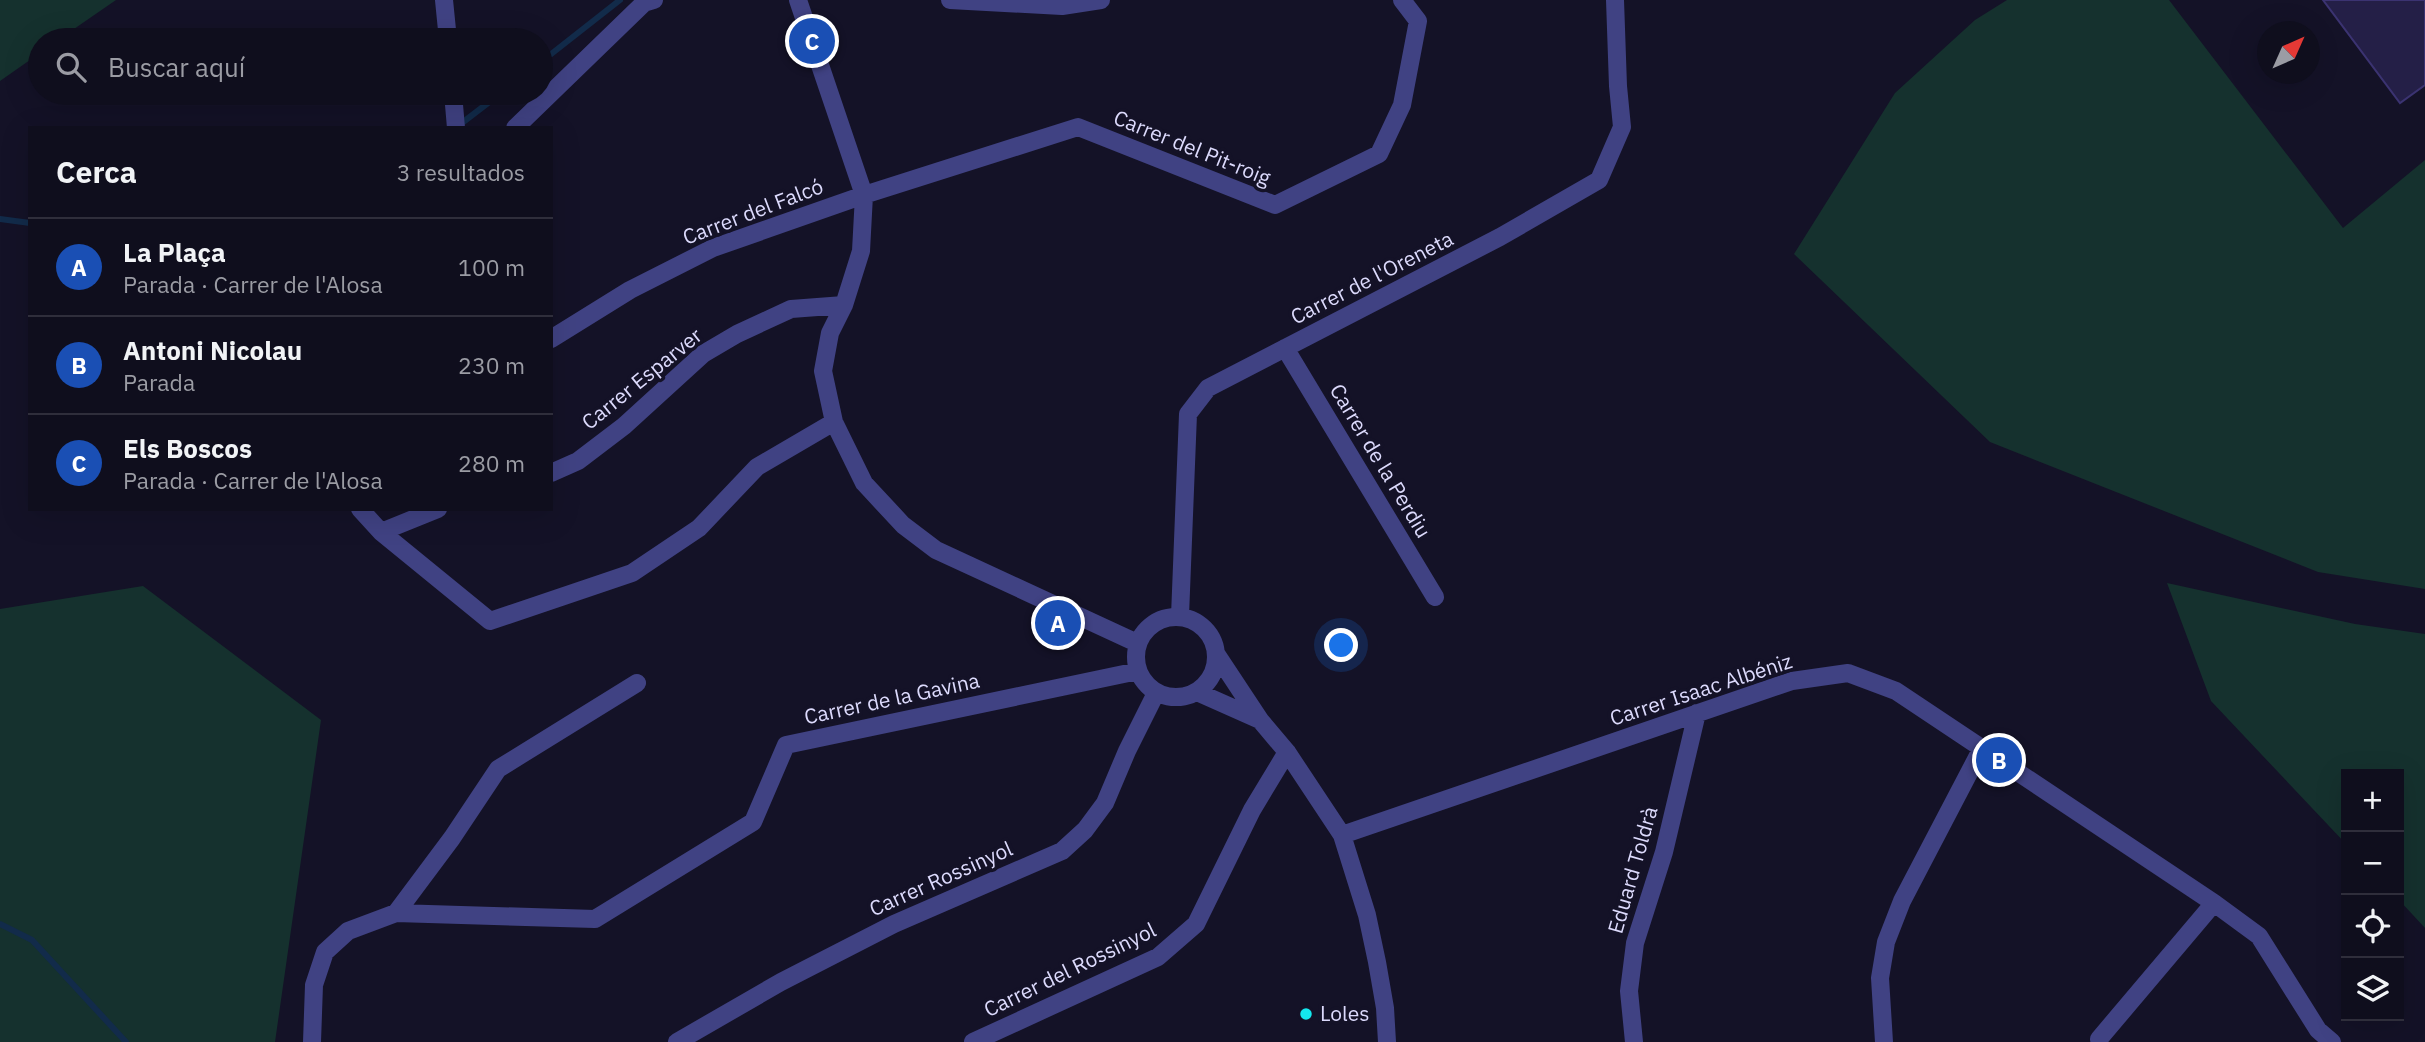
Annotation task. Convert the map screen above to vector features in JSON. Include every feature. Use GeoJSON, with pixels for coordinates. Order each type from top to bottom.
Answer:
{"type":"FeatureCollection","features":[{"type":"Feature","properties":{"kind":"street"},"geometry":{"type":"LineString","coordinates":[[444,0],[447,28]]}},
{"type":"Feature","properties":{"kind":"street"},"geometry":{"type":"LineString","coordinates":[[553,91],[644,3],[654,0]]}},
{"type":"Feature","properties":{"kind":"street"},"geometry":{"type":"LineString","coordinates":[[798,0],[864,195],[861,250],[844,304],[830,333],[823,371],[834,422],[864,483],[903,525],[936,550],[1137,643]]}},
{"type":"Feature","properties":{"kind":"street"},"geometry":{"type":"LineString","coordinates":[[950,0],[1062,6],[1101,0]]}},
{"type":"Feature","properties":{"kind":"street","name":"Carrer del Pit-roig"},"geometry":{"type":"LineString","coordinates":[[864,195],[1078,127],[1275,205],[1379,154],[1402,105],[1418,20],[1402,0]]}},
{"type":"Feature","properties":{"kind":"street","name":"Carrer de l'Oreneta"},"geometry":{"type":"LineString","coordinates":[[1180,616],[1188,414],[1208,388],[1500,237],[1599,180],[1622,127],[1615,0]]}},
{"type":"Feature","properties":{"kind":"street"},"geometry":{"type":"LineString","coordinates":[[517,126],[539,105]]}},
{"type":"Feature","properties":{"kind":"street","name":"Carrer del Falcó"},"geometry":{"type":"LineString","coordinates":[[553,338],[630,290],[713,248],[864,195]]}},
{"type":"Feature","properties":{"kind":"street","name":"Carrer Esparver"},"geometry":{"type":"LineString","coordinates":[[553,472],[578,461],[624,426],[703,354],[737,334],[791,309],[844,304]]}},
{"type":"Feature","properties":{"kind":"street","name":"Carrer de la Perdiu"},"geometry":{"type":"LineString","coordinates":[[1285,348],[1435,597]]}},
{"type":"Feature","properties":{"kind":"street"},"geometry":{"type":"LineString","coordinates":[[362,511],[381,532],[490,621],[632,573],[699,528],[757,467],[834,422]]}},
{"type":"Feature","properties":{"kind":"street"},"geometry":{"type":"LineString","coordinates":[[381,532],[433,511]]}},
{"type":"Feature","properties":{"kind":"street"},"geometry":{"type":"LineString","coordinates":[[1217,655],[1215,670],[1208,682],[1197,692],[1184,697],[1156,693],[1145,684],[1135,657],[1137,643],[1143,632],[1166,617],[1180,616],[1194,620],[1206,629],[1217,655],[1260,720],[1287,752],[1342,835],[1367,915],[1385,1008],[1387,1042]]}},
{"type":"Feature","properties":{"kind":"street","name":"Carrer de la Gavina"},"geometry":{"type":"LineString","coordinates":[[312,1042],[314,985],[325,953],[348,931],[396,913],[595,919],[753,822],[786,744],[1138,671]]}},
{"type":"Feature","properties":{"kind":"street","name":"Carrer Isaac Albéniz"},"geometry":{"type":"LineString","coordinates":[[1342,835],[1792,681],[1848,673],[1896,691],[2214,902],[2259,936],[2318,1030],[2332,1042]]}},
{"type":"Feature","properties":{"kind":"street"},"geometry":{"type":"LineString","coordinates":[[396,913],[453,838],[498,769],[637,683]]}},
{"type":"Feature","properties":{"kind":"street"},"geometry":{"type":"LineString","coordinates":[[1197,692],[1260,720]]}},
{"type":"Feature","properties":{"kind":"street","name":"Carrer Rossinyol"},"geometry":{"type":"LineString","coordinates":[[677,1042],[781,982],[894,924],[1062,851],[1085,830],[1105,803],[1156,693]]}},
{"type":"Feature","properties":{"kind":"street","name":"Eduard Toldrà"},"geometry":{"type":"LineString","coordinates":[[1634,1042],[1629,991],[1636,943],[1664,852],[1697,713]]}},
{"type":"Feature","properties":{"kind":"street"},"geometry":{"type":"LineString","coordinates":[[1884,1042],[1880,978],[1886,942],[1902,901],[1982,748]]}},
{"type":"Feature","properties":{"kind":"street","name":"Carrer del Rossinyol"},"geometry":{"type":"LineString","coordinates":[[973,1042],[1158,957],[1179,941],[1196,924],[1252,810],[1287,752]]}},
{"type":"Feature","properties":{"kind":"street"},"geometry":{"type":"LineString","coordinates":[[2099,1039],[2214,902]]}},
{"type":"Feature","properties":{"kind":"green space"},"geometry":{"type":"Polygon","coordinates":[[[0,0],[116,0],[75,28],[28,28],[28,61],[0,81],[0,0]]]}},
{"type":"Feature","properties":{"kind":"green space"},"geometry":{"type":"Polygon","coordinates":[[[2007,0],[2169,0],[2343,228],[2425,160],[2425,589],[2318,572],[1990,442],[1794,254],[1895,93],[1975,20],[2007,0]]]}},
{"type":"Feature","properties":{"kind":"green space"},"geometry":{"type":"Polygon","coordinates":[[[2167,583],[2355,624],[2425,634],[2425,928],[2404,905],[2404,769],[2341,769],[2341,839],[2211,701],[2167,583]]]}},
{"type":"Feature","properties":{"kind":"green space"},"geometry":{"type":"Polygon","coordinates":[[[143,586],[321,720],[275,1042],[0,1042],[0,609],[143,586]]]}},
{"type":"Feature","properties":{"kind":"building"},"geometry":{"type":"Polygon","coordinates":[[[2323,0],[2425,0],[2425,85],[2400,103],[2323,0]]]}},
{"type":"Feature","properties":{"kind":"waterway"},"geometry":{"type":"LineString","coordinates":[[553,53],[620,0]]}},
{"type":"Feature","properties":{"kind":"waterway"},"geometry":{"type":"LineString","coordinates":[[458,126],[485,105]]}},
{"type":"Feature","properties":{"kind":"waterway"},"geometry":{"type":"LineString","coordinates":[[0,219],[28,223]]}},
{"type":"Feature","properties":{"kind":"waterway"},"geometry":{"type":"LineString","coordinates":[[0,924],[32,940],[126,1042]]}},
{"type":"Feature","properties":{"kind":"place","name":"Els Boscos"},"geometry":{"type":"Point","coordinates":[812,41]}},
{"type":"Feature","properties":{"kind":"place","name":"La Plaça"},"geometry":{"type":"Point","coordinates":[1058,623]}},
{"type":"Feature","properties":{"kind":"place","name":"Antoni Nicolau"},"geometry":{"type":"Point","coordinates":[1999,760]}},
{"type":"Feature","properties":{"kind":"place","name":"Loles"},"geometry":{"type":"Point","coordinates":[1306,1014]}}]}
